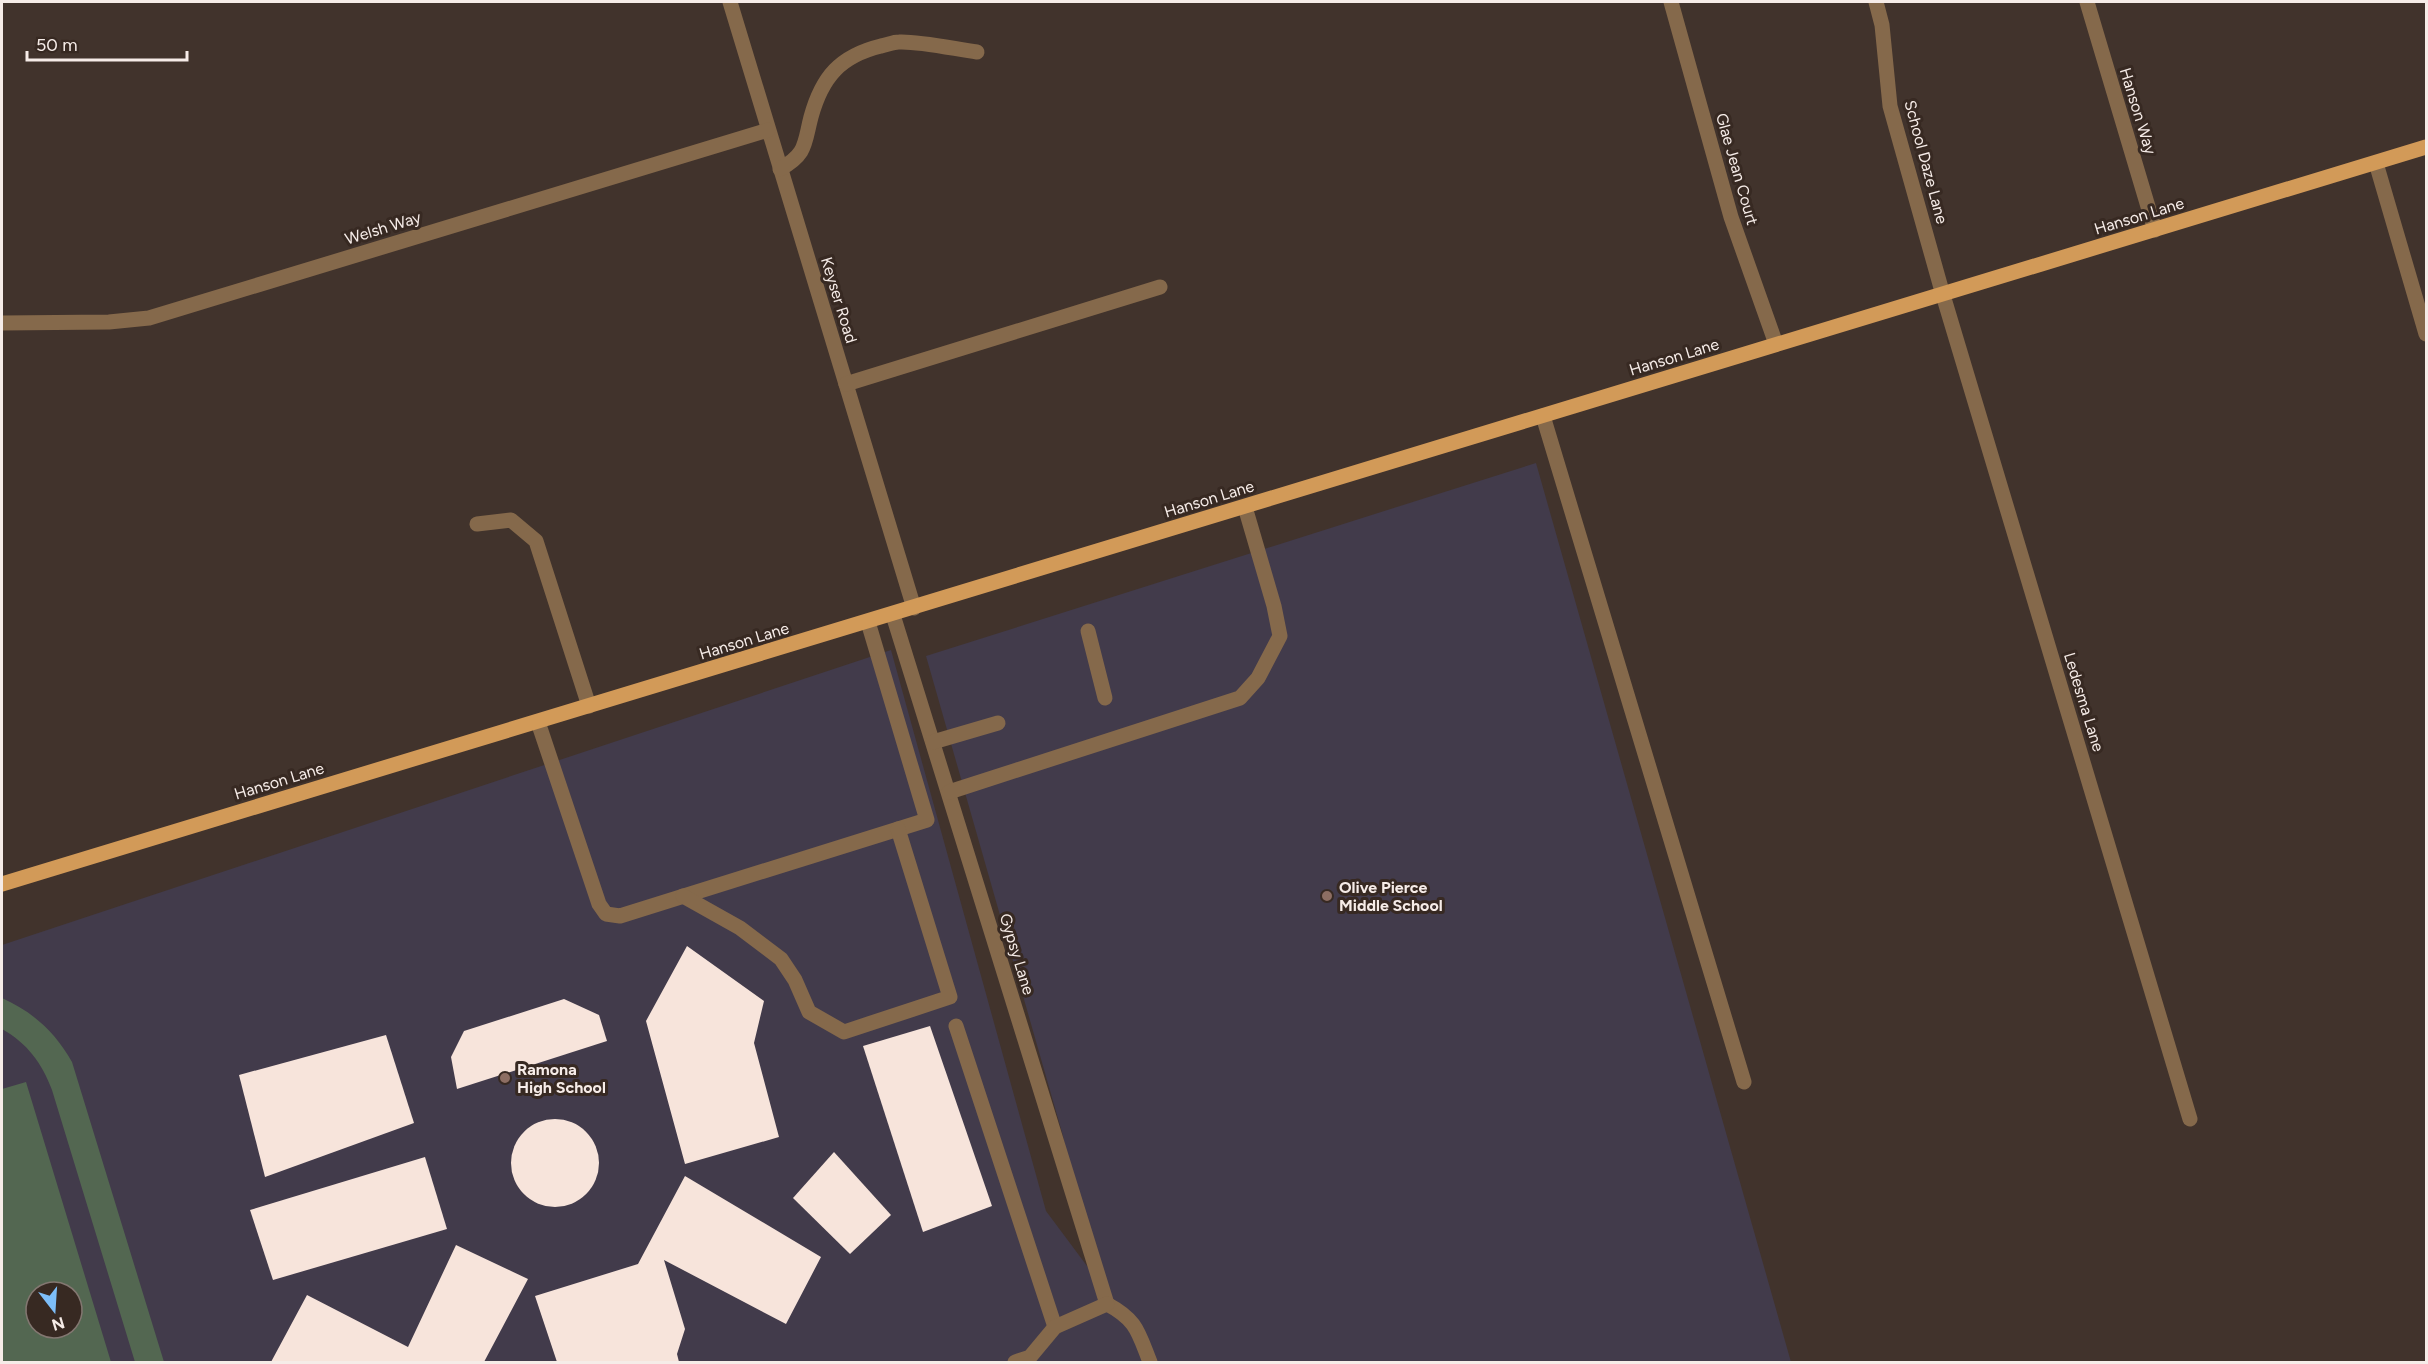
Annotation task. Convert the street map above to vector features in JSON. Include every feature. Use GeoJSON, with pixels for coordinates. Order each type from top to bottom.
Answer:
{"type":"FeatureCollection","features":[{"type":"Feature","properties":{"kind":"main road","name":"Hanson Lane"},"geometry":{"type":"LineString","coordinates":[[2,884],[2427,147]]}},
{"type":"Feature","properties":{"kind":"street","name":"Keyser Road"},"geometry":{"type":"LineString","coordinates":[[730,2],[914,608]]}},
{"type":"Feature","properties":{"kind":"street","name":"Glae Jean Court"},"geometry":{"type":"LineString","coordinates":[[1671,2],[1731,217],[1776,344]]}},
{"type":"Feature","properties":{"kind":"street","name":"School Daze Lane"},"geometry":{"type":"LineString","coordinates":[[1876,2],[1882,25],[1890,106],[1943,295]]}},
{"type":"Feature","properties":{"kind":"street","name":"Hanson Way"},"geometry":{"type":"LineString","coordinates":[[2087,2],[2155,230]]}},
{"type":"Feature","properties":{"kind":"street"},"geometry":{"type":"LineString","coordinates":[[780,169],[793,162],[802,153],[816,98],[827,77],[845,61],[865,50],[899,42],[977,52]]}},
{"type":"Feature","properties":{"kind":"street","name":"Welsh Way"},"geometry":{"type":"LineString","coordinates":[[2,323],[110,322],[149,318],[768,130]]}},
{"type":"Feature","properties":{"kind":"street"},"geometry":{"type":"LineString","coordinates":[[2376,163],[2427,334]]}},
{"type":"Feature","properties":{"kind":"street"},"geometry":{"type":"LineString","coordinates":[[846,384],[1160,287]]}},
{"type":"Feature","properties":{"kind":"street","name":"Ledesma Lane"},"geometry":{"type":"LineString","coordinates":[[1943,295],[2190,1119]]}},
{"type":"Feature","properties":{"kind":"street"},"geometry":{"type":"LineString","coordinates":[[1543,416],[1744,1082]]}},
{"type":"Feature","properties":{"kind":"street"},"geometry":{"type":"LineString","coordinates":[[949,792],[1240,698],[1258,678],[1280,636],[1274,606],[1245,507]]}},
{"type":"Feature","properties":{"kind":"street"},"geometry":{"type":"LineString","coordinates":[[477,524],[511,520],[536,541],[589,706]]}},
{"type":"Feature","properties":{"kind":"street","name":"Gypsy Lane"},"geometry":{"type":"LineString","coordinates":[[893,615],[1107,1304]]}},
{"type":"Feature","properties":{"kind":"street"},"geometry":{"type":"LineString","coordinates":[[538,722],[598,904],[606,914],[620,916],[927,820],[868,622]]}},
{"type":"Feature","properties":{"kind":"street"},"geometry":{"type":"LineString","coordinates":[[1088,631],[1105,698]]}},
{"type":"Feature","properties":{"kind":"street"},"geometry":{"type":"LineString","coordinates":[[933,742],[998,723]]}},
{"type":"Feature","properties":{"kind":"street"},"geometry":{"type":"LineString","coordinates":[[683,896],[740,928],[781,959],[795,980],[809,1012],[844,1032],[950,997],[898,829]]}},
{"type":"Feature","properties":{"kind":"street"},"geometry":{"type":"LineString","coordinates":[[956,1026],[1054,1327]]}},
{"type":"Feature","properties":{"kind":"street"},"geometry":{"type":"LineString","coordinates":[[1015,1362],[1030,1357],[1054,1327],[1107,1304],[1127,1315],[1138,1331],[1150,1362]]}},
{"type":"Feature","properties":{"kind":"shaded area"},"geometry":{"type":"Polygon","coordinates":[[[1536,463],[1791,1362],[2,1362],[2,945],[891,650],[1046,1211],[1090,1270],[1063,1136],[926,656],[1536,463]]]}},
{"type":"Feature","properties":{"kind":"green space"},"geometry":{"type":"Polygon","coordinates":[[[2,998],[33,1016],[51,1032],[72,1062],[164,1362],[135,1362],[52,1090],[33,1055],[2,1029],[2,998]]]}},
{"type":"Feature","properties":{"kind":"green space"},"geometry":{"type":"Polygon","coordinates":[[[26,1082],[111,1362],[2,1362],[2,1089],[26,1082]]]}},
{"type":"Feature","properties":{"kind":"building"},"geometry":{"type":"Polygon","coordinates":[[[687,946],[764,1001],[754,1043],[779,1137],[685,1164],[646,1021],[687,946]]]}},
{"type":"Feature","properties":{"kind":"building"},"geometry":{"type":"Polygon","coordinates":[[[564,999],[599,1015],[607,1041],[457,1089],[451,1057],[464,1031],[564,999]]]}},
{"type":"Feature","properties":{"kind":"building"},"geometry":{"type":"Polygon","coordinates":[[[930,1026],[992,1206],[923,1232],[863,1046],[930,1026]]]}},
{"type":"Feature","properties":{"kind":"building"},"geometry":{"type":"Polygon","coordinates":[[[386,1035],[414,1123],[265,1177],[239,1075],[386,1035]]]}},
{"type":"Feature","properties":{"kind":"building"},"geometry":{"type":"Polygon","coordinates":[[[555,1119],[572,1122],[586,1132],[596,1146],[599,1163],[596,1180],[586,1194],[572,1204],[555,1207],[538,1204],[524,1194],[514,1180],[511,1163],[514,1146],[524,1132],[538,1122],[555,1119]]]}},
{"type":"Feature","properties":{"kind":"building"},"geometry":{"type":"Polygon","coordinates":[[[834,1152],[891,1215],[850,1254],[793,1198],[834,1152]]]}},
{"type":"Feature","properties":{"kind":"building"},"geometry":{"type":"Polygon","coordinates":[[[425,1157],[447,1229],[273,1280],[250,1210],[425,1157]]]}},
{"type":"Feature","properties":{"kind":"building"},"geometry":{"type":"Polygon","coordinates":[[[685,1176],[821,1257],[786,1324],[664,1260],[685,1329],[677,1354],[679,1362],[557,1362],[535,1296],[638,1264],[685,1176]]]}},
{"type":"Feature","properties":{"kind":"building"},"geometry":{"type":"Polygon","coordinates":[[[456,1245],[528,1279],[484,1362],[271,1362],[307,1295],[408,1347],[456,1245]]]}},
{"type":"Feature","properties":{"kind":"place","name":"Olive Pierce Middle School"},"geometry":{"type":"Point","coordinates":[1327,896]}},
{"type":"Feature","properties":{"kind":"place","name":"Ramona High School"},"geometry":{"type":"Point","coordinates":[505,1078]}}]}
